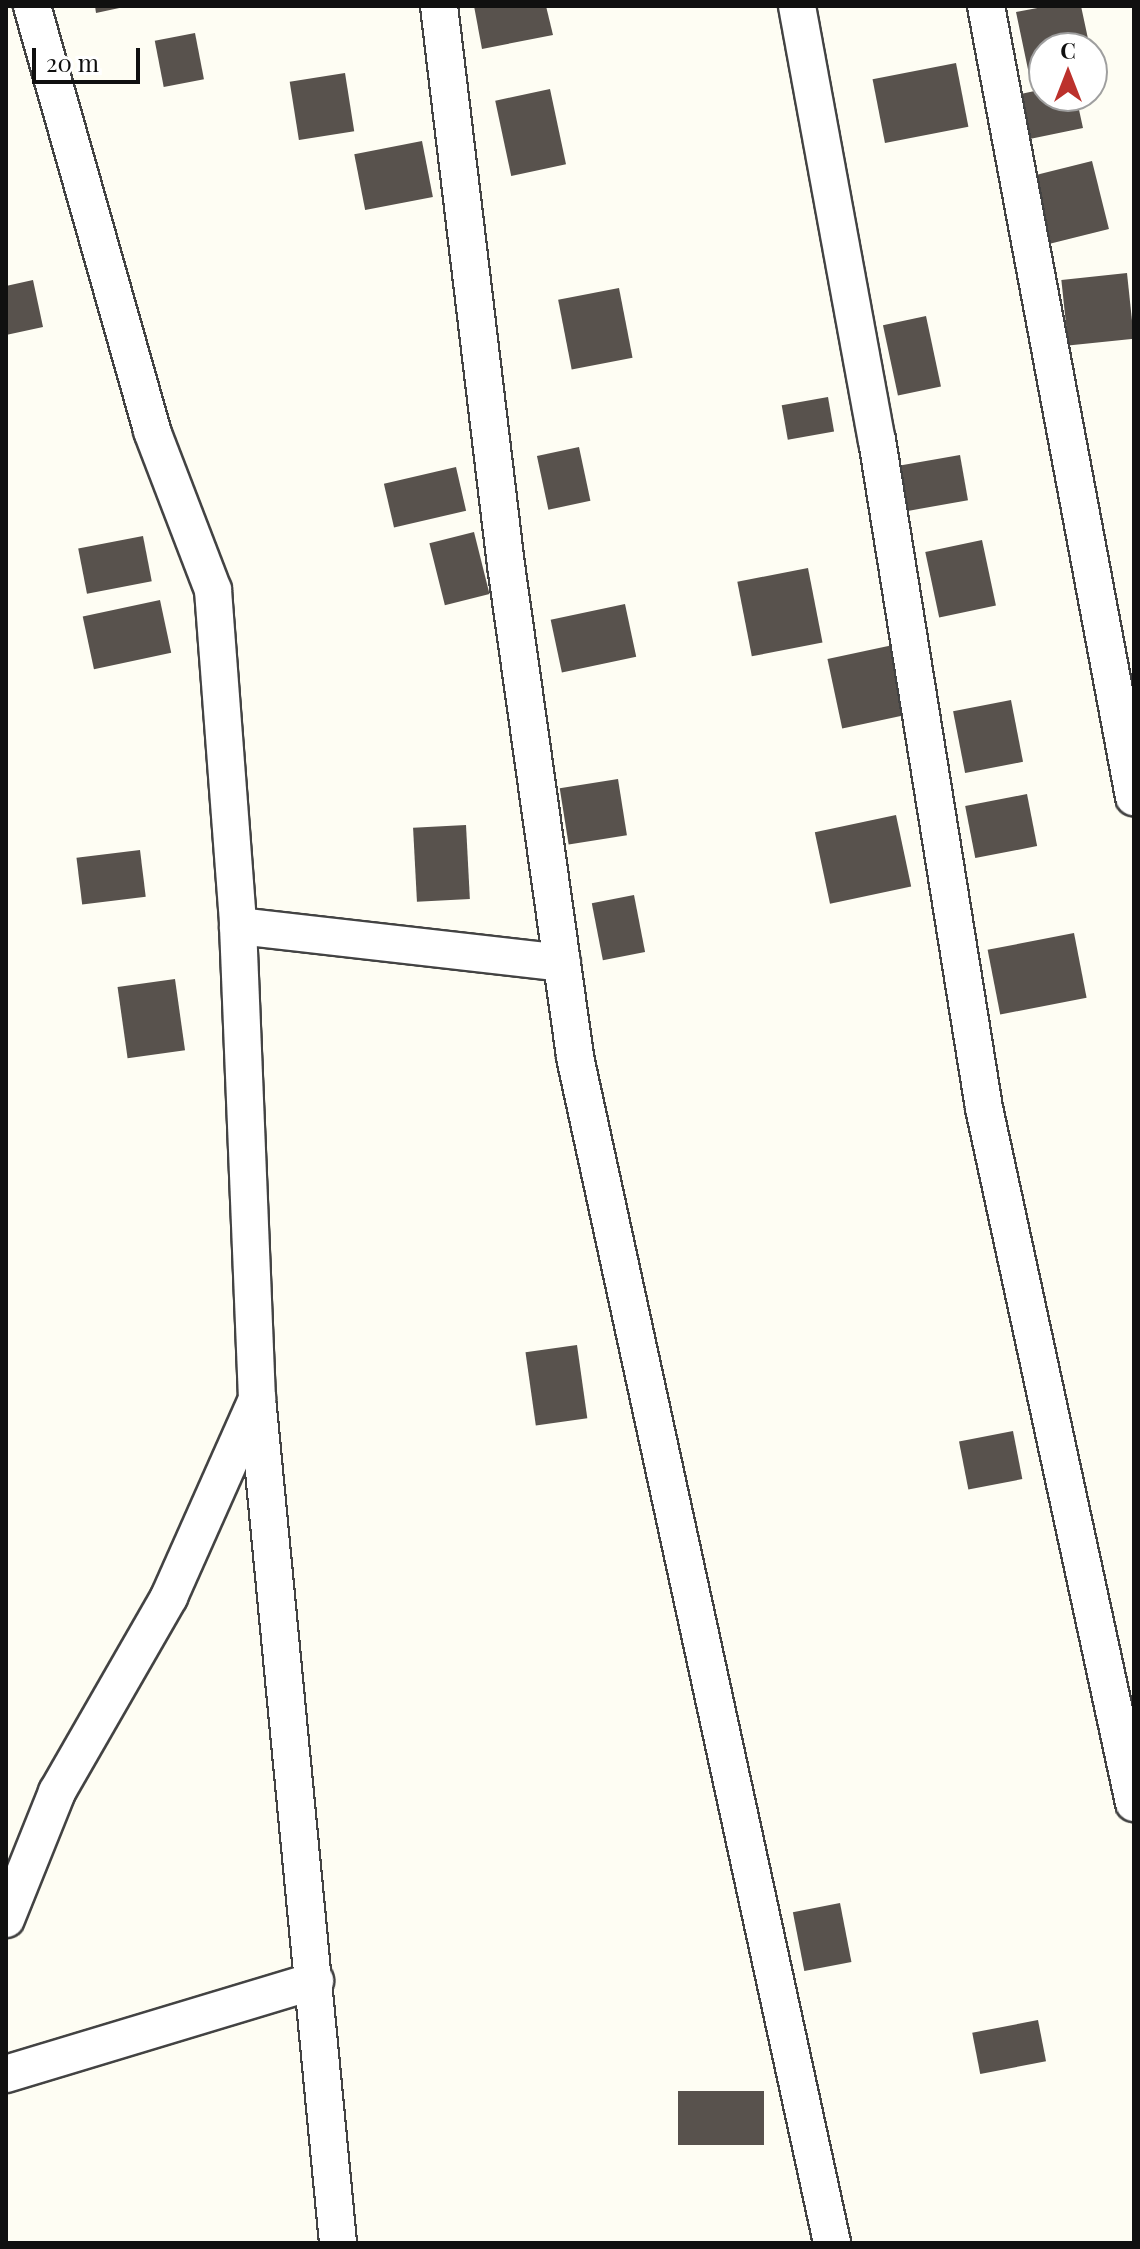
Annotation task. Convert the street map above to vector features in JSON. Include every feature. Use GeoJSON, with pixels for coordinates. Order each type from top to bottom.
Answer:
{"type":"FeatureCollection","features":[{"type":"Feature","properties":{"kind":"street"},"geometry":{"type":"LineString","coordinates":[[32,6],[152,431],[213,590],[238,926],[257,1398],[338,2243]]}},
{"type":"Feature","properties":{"kind":"street"},"geometry":{"type":"LineString","coordinates":[[439,6],[506,565],[575,1057],[832,2243]]}},
{"type":"Feature","properties":{"kind":"street"},"geometry":{"type":"LineString","coordinates":[[797,6],[877,440],[984,1108],[1134,1803]]}},
{"type":"Feature","properties":{"kind":"street"},"geometry":{"type":"LineString","coordinates":[[986,6],[1134,797]]}},
{"type":"Feature","properties":{"kind":"street"},"geometry":{"type":"LineString","coordinates":[[238,926],[562,963]]}},
{"type":"Feature","properties":{"kind":"street"},"geometry":{"type":"LineString","coordinates":[[6,1919],[57,1792],[169,1597],[257,1398]]}},
{"type":"Feature","properties":{"kind":"street"},"geometry":{"type":"LineString","coordinates":[[6,2074],[315,1981]]}},
{"type":"Feature","properties":{"kind":"building"},"geometry":{"type":"Polygon","coordinates":[[[95,6],[124,6],[124,7],[96,13],[95,6]]]}},
{"type":"Feature","properties":{"kind":"building"},"geometry":{"type":"Polygon","coordinates":[[[474,6],[546,6],[553,35],[482,49],[474,6]]]}},
{"type":"Feature","properties":{"kind":"building"},"geometry":{"type":"Polygon","coordinates":[[[1048,6],[1081,6],[1087,32],[1028,32],[1028,69],[1016,12],[1048,6]]]}},
{"type":"Feature","properties":{"kind":"building"},"geometry":{"type":"Polygon","coordinates":[[[195,33],[204,79],[164,87],[155,41],[195,33]]]}},
{"type":"Feature","properties":{"kind":"building"},"geometry":{"type":"Polygon","coordinates":[[[956,63],[968,127],[885,143],[873,79],[956,63]]]}},
{"type":"Feature","properties":{"kind":"building"},"geometry":{"type":"Polygon","coordinates":[[[345,73],[354,131],[299,140],[290,82],[345,73]]]}},
{"type":"Feature","properties":{"kind":"building"},"geometry":{"type":"Polygon","coordinates":[[[550,89],[566,164],[511,176],[495,101],[550,89]]]}},
{"type":"Feature","properties":{"kind":"building"},"geometry":{"type":"Polygon","coordinates":[[[1028,92],[1028,112],[1080,112],[1083,128],[1020,141],[1011,96],[1028,92]]]}},
{"type":"Feature","properties":{"kind":"building"},"geometry":{"type":"Polygon","coordinates":[[[422,141],[433,197],[365,210],[354,154],[422,141]]]}},
{"type":"Feature","properties":{"kind":"building"},"geometry":{"type":"Polygon","coordinates":[[[1092,161],[1109,229],[1046,245],[1029,177],[1092,161]]]}},
{"type":"Feature","properties":{"kind":"building"},"geometry":{"type":"Polygon","coordinates":[[[1127,273],[1134,339],[1068,346],[1061,280],[1127,273]]]}},
{"type":"Feature","properties":{"kind":"building"},"geometry":{"type":"Polygon","coordinates":[[[33,280],[43,327],[6,335],[6,286],[33,280]]]}},
{"type":"Feature","properties":{"kind":"building"},"geometry":{"type":"Polygon","coordinates":[[[619,288],[633,358],[572,370],[558,300],[619,288]]]}},
{"type":"Feature","properties":{"kind":"building"},"geometry":{"type":"Polygon","coordinates":[[[926,316],[941,386],[898,396],[883,325],[926,316]]]}},
{"type":"Feature","properties":{"kind":"building"},"geometry":{"type":"Polygon","coordinates":[[[828,397],[834,431],[788,440],[782,405],[828,397]]]}},
{"type":"Feature","properties":{"kind":"building"},"geometry":{"type":"Polygon","coordinates":[[[579,447],[590,501],[548,510],[537,456],[579,447]]]}},
{"type":"Feature","properties":{"kind":"building"},"geometry":{"type":"Polygon","coordinates":[[[960,455],[968,500],[898,513],[890,467],[960,455]]]}},
{"type":"Feature","properties":{"kind":"building"},"geometry":{"type":"Polygon","coordinates":[[[456,467],[466,511],[394,527],[384,484],[456,467]]]}},
{"type":"Feature","properties":{"kind":"building"},"geometry":{"type":"Polygon","coordinates":[[[474,532],[489,594],[445,605],[429,543],[474,532]]]}},
{"type":"Feature","properties":{"kind":"building"},"geometry":{"type":"Polygon","coordinates":[[[143,536],[152,581],[87,594],[78,549],[143,536]]]}},
{"type":"Feature","properties":{"kind":"building"},"geometry":{"type":"Polygon","coordinates":[[[982,540],[996,606],[939,618],[925,552],[982,540]]]}},
{"type":"Feature","properties":{"kind":"building"},"geometry":{"type":"Polygon","coordinates":[[[808,568],[823,643],[752,656],[737,582],[808,568]]]}},
{"type":"Feature","properties":{"kind":"building"},"geometry":{"type":"Polygon","coordinates":[[[160,600],[171,653],[94,669],[83,616],[160,600]]]}},
{"type":"Feature","properties":{"kind":"building"},"geometry":{"type":"Polygon","coordinates":[[[625,604],[636,657],[562,673],[551,620],[625,604]]]}},
{"type":"Feature","properties":{"kind":"building"},"geometry":{"type":"Polygon","coordinates":[[[893,645],[908,714],[842,728],[827,659],[893,645]]]}},
{"type":"Feature","properties":{"kind":"building"},"geometry":{"type":"Polygon","coordinates":[[[1011,700],[1023,762],[965,773],[953,711],[1011,700]]]}},
{"type":"Feature","properties":{"kind":"building"},"geometry":{"type":"Polygon","coordinates":[[[618,779],[627,835],[569,845],[560,788],[618,779]]]}},
{"type":"Feature","properties":{"kind":"building"},"geometry":{"type":"Polygon","coordinates":[[[1027,794],[1037,846],[975,858],[965,806],[1027,794]]]}},
{"type":"Feature","properties":{"kind":"building"},"geometry":{"type":"Polygon","coordinates":[[[896,815],[911,886],[830,904],[815,832],[896,815]]]}},
{"type":"Feature","properties":{"kind":"building"},"geometry":{"type":"Polygon","coordinates":[[[466,825],[470,899],[417,902],[413,828],[466,825]]]}},
{"type":"Feature","properties":{"kind":"building"},"geometry":{"type":"Polygon","coordinates":[[[140,850],[146,897],[82,904],[76,858],[140,850]]]}},
{"type":"Feature","properties":{"kind":"building"},"geometry":{"type":"Polygon","coordinates":[[[634,895],[645,952],[603,960],[592,903],[634,895]]]}},
{"type":"Feature","properties":{"kind":"building"},"geometry":{"type":"Polygon","coordinates":[[[1074,933],[1087,998],[1000,1015],[988,950],[1074,933]]]}},
{"type":"Feature","properties":{"kind":"building"},"geometry":{"type":"Polygon","coordinates":[[[175,979],[185,1050],[128,1058],[118,987],[175,979]]]}},
{"type":"Feature","properties":{"kind":"building"},"geometry":{"type":"Polygon","coordinates":[[[577,1345],[587,1418],[536,1426],[526,1352],[577,1345]]]}},
{"type":"Feature","properties":{"kind":"building"},"geometry":{"type":"Polygon","coordinates":[[[1013,1431],[1022,1479],[968,1490],[959,1441],[1013,1431]]]}},
{"type":"Feature","properties":{"kind":"building"},"geometry":{"type":"Polygon","coordinates":[[[840,1903],[851,1962],[804,1971],[793,1912],[840,1903]]]}},
{"type":"Feature","properties":{"kind":"building"},"geometry":{"type":"Polygon","coordinates":[[[1038,2020],[1046,2061],[980,2074],[972,2033],[1038,2020]]]}},
{"type":"Feature","properties":{"kind":"building"},"geometry":{"type":"Polygon","coordinates":[[[678,2091],[764,2091],[764,2145],[678,2145],[678,2091]]]}}]}
